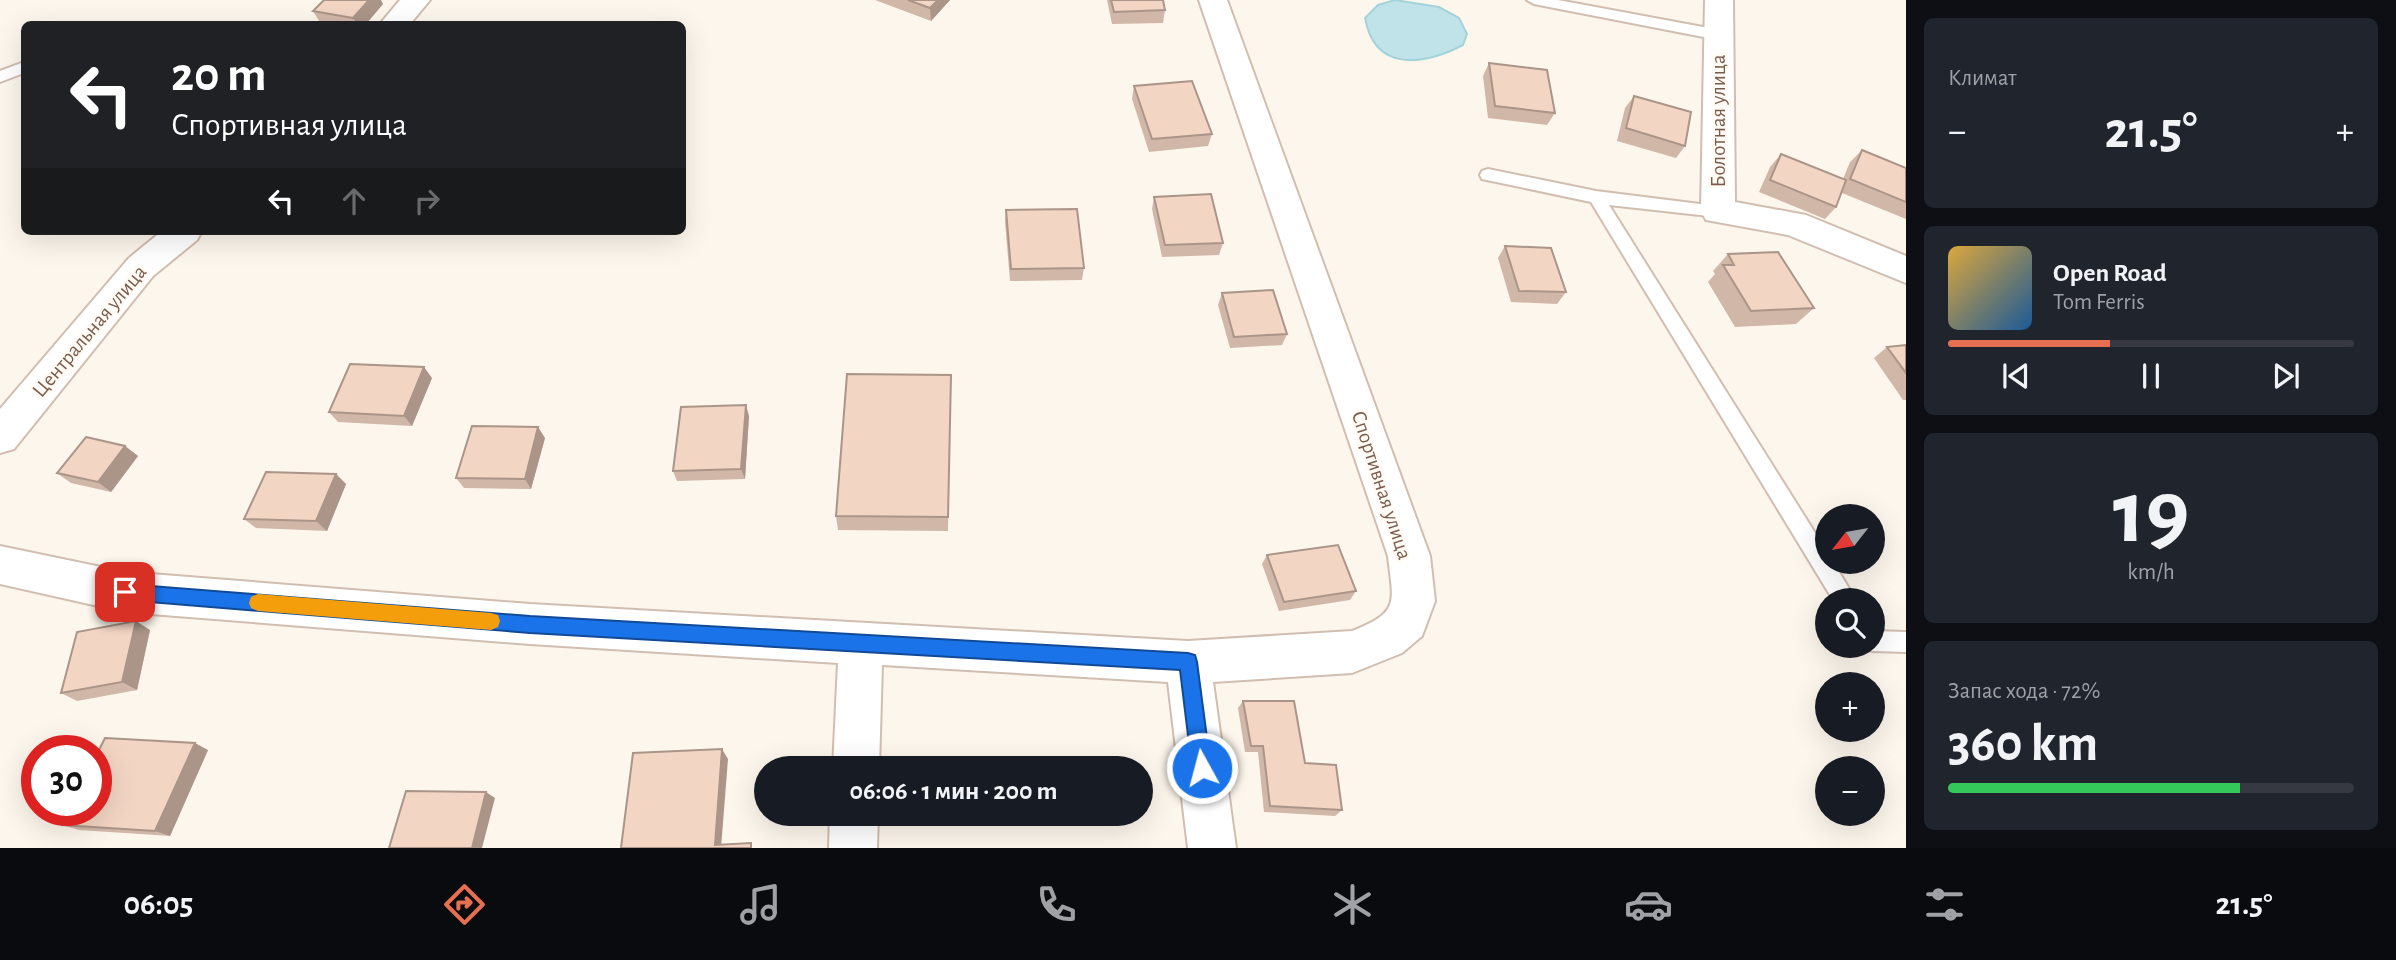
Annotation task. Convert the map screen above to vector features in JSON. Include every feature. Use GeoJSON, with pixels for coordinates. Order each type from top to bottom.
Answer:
{"type":"FeatureCollection","features":[{"type":"Feature","properties":{"kind":"street"},"geometry":{"type":"LineString","coordinates":[[397,21],[416,0]]}},
{"type":"Feature","properties":{"kind":"street","name":"Спортивная улица"},"geometry":{"type":"LineString","coordinates":[[0,565],[125,592],[530,624],[1188,662],[1352,652],[1387,638],[1407,622],[1414,601],[1409,556],[1213,0]]}},
{"type":"Feature","properties":{"kind":"street","name":"Болотная улица"},"geometry":{"type":"LineString","coordinates":[[1719,0],[1718,211],[1794,223],[1906,270]]}},
{"type":"Feature","properties":{"kind":"street","name":"Центральная улица"},"geometry":{"type":"LineString","coordinates":[[0,437],[141,267],[180,235]]}},
{"type":"Feature","properties":{"kind":"street"},"geometry":{"type":"LineString","coordinates":[[856,756],[861,644]]}},
{"type":"Feature","properties":{"kind":"street"},"geometry":{"type":"LineString","coordinates":[[1188,662],[1212,848]]}},
{"type":"Feature","properties":{"kind":"street"},"geometry":{"type":"LineString","coordinates":[[853,848],[854,826]]}},
{"type":"Feature","properties":{"kind":"lane"},"geometry":{"type":"LineString","coordinates":[[1534,0],[1719,35]]}},
{"type":"Feature","properties":{"kind":"lane"},"geometry":{"type":"LineString","coordinates":[[0,77],[21,68]]}},
{"type":"Feature","properties":{"kind":"lane"},"geometry":{"type":"LineString","coordinates":[[1488,175],[1596,197],[1718,211]]}},
{"type":"Feature","properties":{"kind":"lane"},"geometry":{"type":"LineString","coordinates":[[1596,197],[1837,588]]}},
{"type":"Feature","properties":{"kind":"lane"},"geometry":{"type":"LineString","coordinates":[[1885,641],[1906,642]]}},
{"type":"Feature","properties":{"kind":"water"},"geometry":{"type":"Polygon","coordinates":[[[1395,0],[1439,7],[1459,18],[1467,34],[1463,45],[1433,57],[1417,60],[1390,56],[1379,48],[1370,36],[1365,18],[1378,5],[1395,0]]]}},
{"type":"Feature","properties":{"kind":"building"},"geometry":{"type":"Polygon","coordinates":[[[324,0],[369,0],[353,18],[313,11],[324,0]]]}},
{"type":"Feature","properties":{"kind":"building"},"geometry":{"type":"Polygon","coordinates":[[[908,0],[938,0],[930,8],[908,0]]]}},
{"type":"Feature","properties":{"kind":"building"},"geometry":{"type":"Polygon","coordinates":[[[1111,0],[1163,0],[1165,10],[1114,12],[1111,0]]]}},
{"type":"Feature","properties":{"kind":"building"},"geometry":{"type":"Polygon","coordinates":[[[1489,63],[1547,70],[1555,113],[1495,106],[1489,63]]]}},
{"type":"Feature","properties":{"kind":"building"},"geometry":{"type":"Polygon","coordinates":[[[1192,81],[1212,134],[1152,139],[1134,86],[1192,81]]]}},
{"type":"Feature","properties":{"kind":"building"},"geometry":{"type":"Polygon","coordinates":[[[1634,96],[1691,112],[1685,146],[1626,128],[1634,96]]]}},
{"type":"Feature","properties":{"kind":"building"},"geometry":{"type":"Polygon","coordinates":[[[1862,150],[1906,168],[1906,202],[1850,179],[1862,150]]]}},
{"type":"Feature","properties":{"kind":"building"},"geometry":{"type":"Polygon","coordinates":[[[1781,154],[1846,180],[1836,207],[1770,180],[1781,154]]]}},
{"type":"Feature","properties":{"kind":"building"},"geometry":{"type":"Polygon","coordinates":[[[1211,194],[1223,243],[1165,245],[1154,197],[1211,194]]]}},
{"type":"Feature","properties":{"kind":"building"},"geometry":{"type":"Polygon","coordinates":[[[1077,209],[1084,268],[1011,269],[1006,210],[1077,209]]]}},
{"type":"Feature","properties":{"kind":"building"},"geometry":{"type":"Polygon","coordinates":[[[1505,246],[1551,248],[1566,292],[1519,291],[1505,246]]]}},
{"type":"Feature","properties":{"kind":"building"},"geometry":{"type":"Polygon","coordinates":[[[1778,252],[1814,308],[1751,311],[1723,265],[1734,265],[1728,254],[1778,252]]]}},
{"type":"Feature","properties":{"kind":"building"},"geometry":{"type":"Polygon","coordinates":[[[1273,290],[1287,334],[1234,337],[1222,293],[1273,290]]]}},
{"type":"Feature","properties":{"kind":"building"},"geometry":{"type":"Polygon","coordinates":[[[1906,345],[1906,373],[1887,347],[1906,345]]]}},
{"type":"Feature","properties":{"kind":"building"},"geometry":{"type":"Polygon","coordinates":[[[350,364],[424,367],[404,416],[329,412],[350,364]]]}},
{"type":"Feature","properties":{"kind":"building"},"geometry":{"type":"Polygon","coordinates":[[[847,374],[951,375],[948,517],[836,516],[847,374]]]}},
{"type":"Feature","properties":{"kind":"building"},"geometry":{"type":"Polygon","coordinates":[[[746,405],[741,469],[673,471],[681,407],[746,405]]]}},
{"type":"Feature","properties":{"kind":"building"},"geometry":{"type":"Polygon","coordinates":[[[472,426],[538,427],[525,479],[456,478],[472,426]]]}},
{"type":"Feature","properties":{"kind":"building"},"geometry":{"type":"Polygon","coordinates":[[[86,437],[125,446],[98,482],[57,473],[86,437]]]}},
{"type":"Feature","properties":{"kind":"building"},"geometry":{"type":"Polygon","coordinates":[[[266,472],[336,474],[316,521],[244,519],[266,472]]]}},
{"type":"Feature","properties":{"kind":"building"},"geometry":{"type":"Polygon","coordinates":[[[1338,545],[1356,591],[1284,602],[1267,555],[1338,545]]]}},
{"type":"Feature","properties":{"kind":"building"},"geometry":{"type":"Polygon","coordinates":[[[136,621],[122,682],[61,693],[77,632],[136,621]]]}},
{"type":"Feature","properties":{"kind":"building"},"geometry":{"type":"Polygon","coordinates":[[[1243,701],[1294,701],[1305,763],[1336,765],[1342,810],[1270,806],[1263,746],[1251,746],[1243,701]]]}},
{"type":"Feature","properties":{"kind":"building"},"geometry":{"type":"Polygon","coordinates":[[[112,738],[195,743],[155,831],[78,826],[112,826],[112,738]]]}},
{"type":"Feature","properties":{"kind":"building"},"geometry":{"type":"Polygon","coordinates":[[[722,749],[715,845],[751,843],[751,848],[621,848],[633,753],[722,749]]]}},
{"type":"Feature","properties":{"kind":"building"},"geometry":{"type":"Polygon","coordinates":[[[406,791],[486,792],[472,848],[389,848],[406,791]]]}},
{"type":"Feature","properties":{"kind":"slow traffic"},"geometry":{"type":"LineString","coordinates":[[258,603],[491,621]]}},
{"type":"Feature","properties":{"kind":"route"},"geometry":{"type":"LineString","coordinates":[[125,592],[530,624],[1188,662],[1202,768]]}}]}
